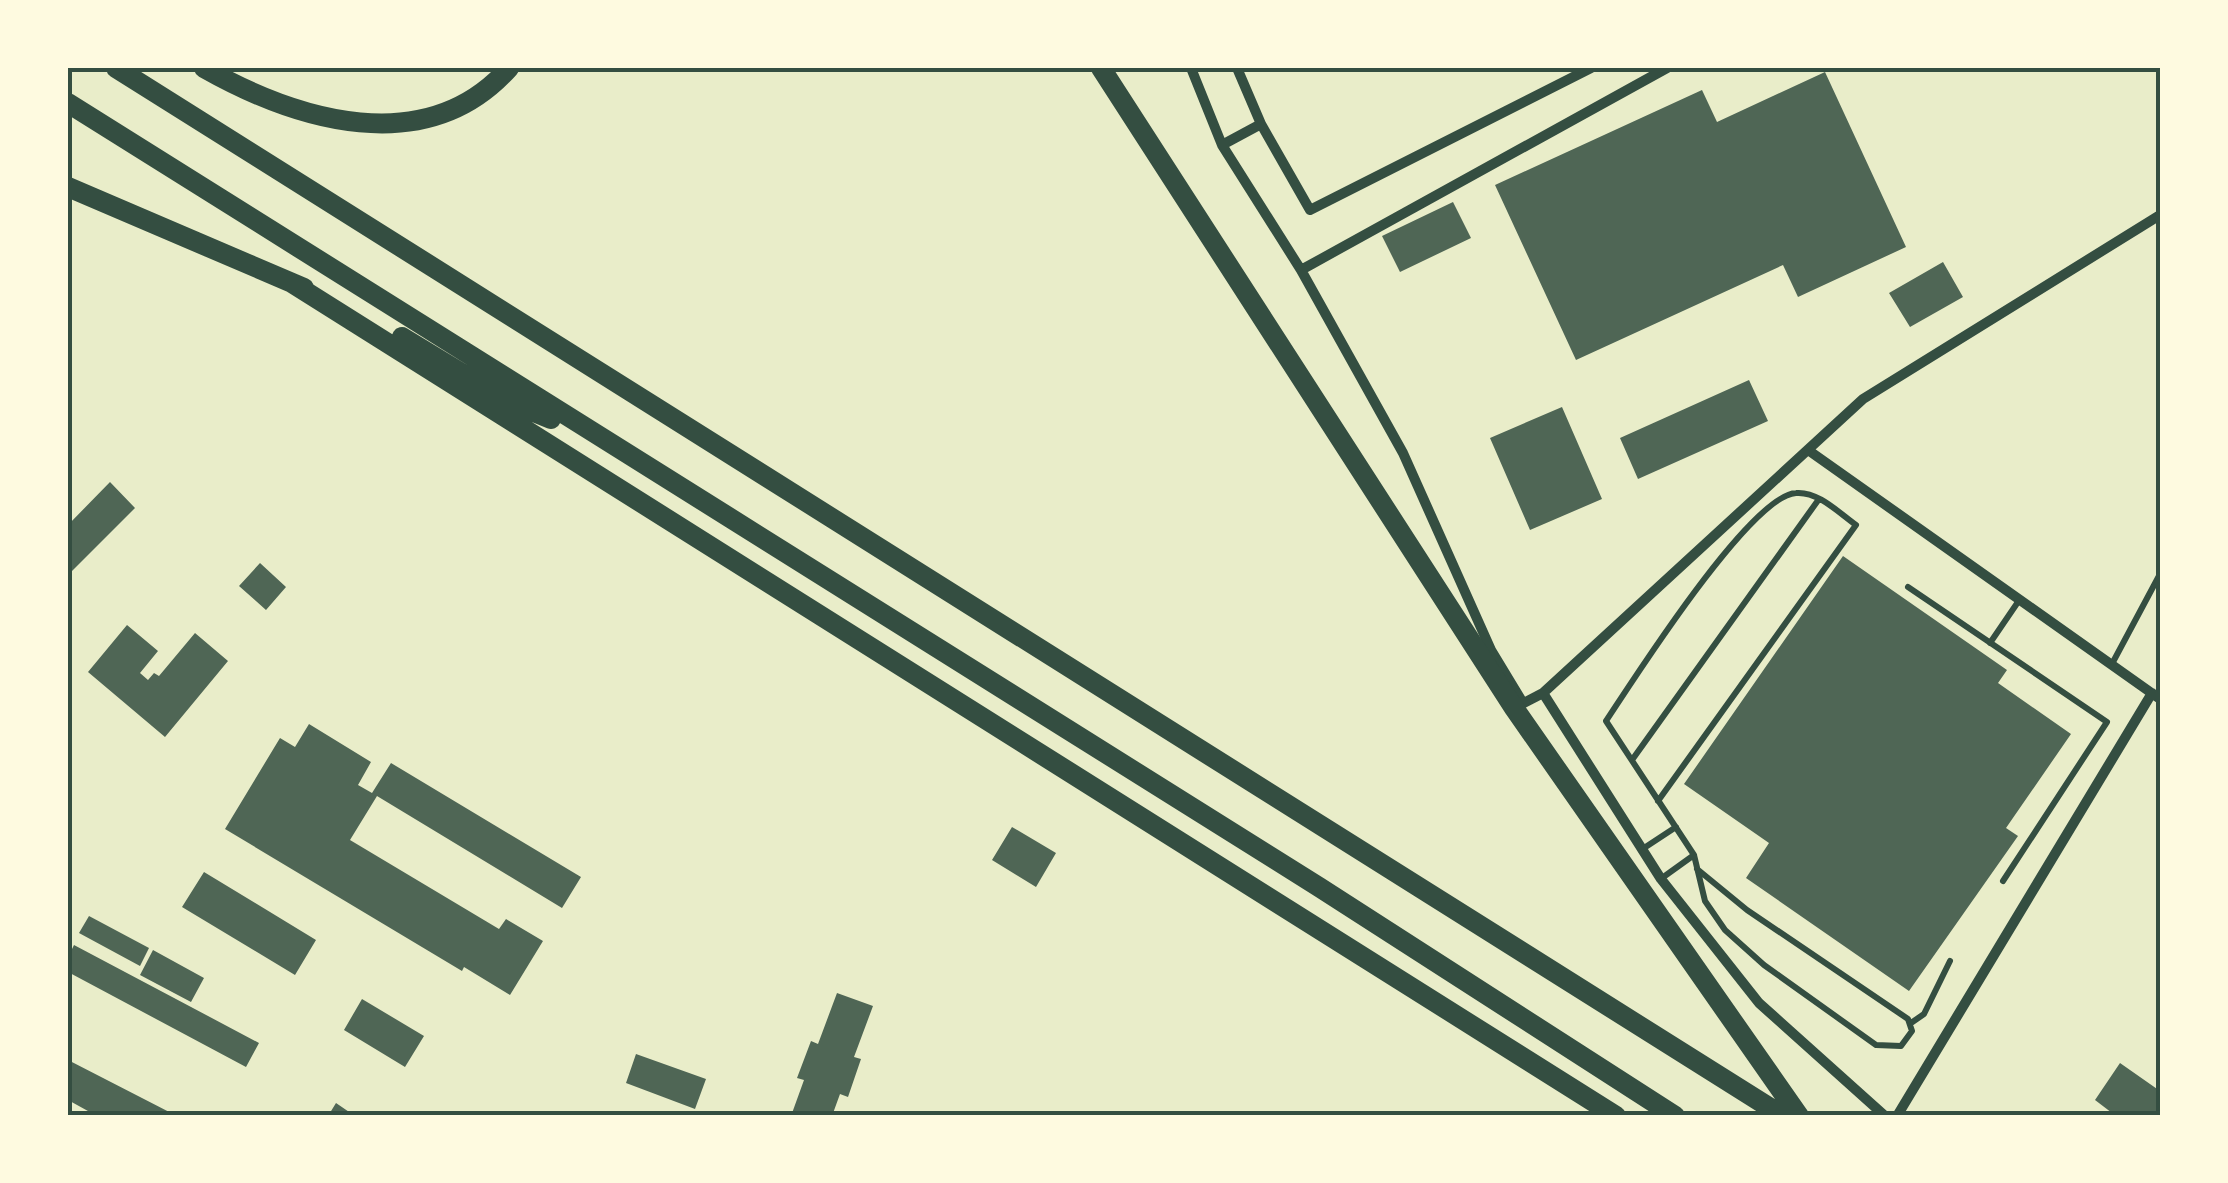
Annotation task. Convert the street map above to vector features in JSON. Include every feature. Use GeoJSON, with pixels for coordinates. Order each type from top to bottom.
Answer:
{"type":"FeatureCollection","features":[{"type":"Feature","properties":{"kind":"highway"},"geometry":{"type":"LineString","coordinates":[[116,68],[1783,1116]]}},
{"type":"Feature","properties":{"kind":"highway"},"geometry":{"type":"LineString","coordinates":[[204,68],[264,100],[304,115],[403,123],[467,104],[509,68]]}},
{"type":"Feature","properties":{"kind":"highway"},"geometry":{"type":"LineString","coordinates":[[1101,68],[1519,705],[1800,1116]]}},
{"type":"Feature","properties":{"kind":"highway"},"geometry":{"type":"LineString","coordinates":[[1113,68],[1150,140]]}},
{"type":"Feature","properties":{"kind":"highway"},"geometry":{"type":"LineString","coordinates":[[68,103],[1319,886],[1674,1116]]}},
{"type":"Feature","properties":{"kind":"highway"},"geometry":{"type":"LineString","coordinates":[[68,186],[368,316],[507,401],[607,443]]}},
{"type":"Feature","properties":{"kind":"highway"},"geometry":{"type":"LineString","coordinates":[[292,283],[723,560],[1051,759],[1616,1116]]}},
{"type":"Feature","properties":{"kind":"street"},"geometry":{"type":"LineString","coordinates":[[1191,68],[1222,145],[1301,270],[1403,452],[1519,705],[1543,693],[1863,399],[2160,214]]}},
{"type":"Feature","properties":{"kind":"street"},"geometry":{"type":"LineString","coordinates":[[1237,68],[1261,124],[1310,210],[1591,68]]}},
{"type":"Feature","properties":{"kind":"street"},"geometry":{"type":"LineString","coordinates":[[1301,270],[1667,68]]}},
{"type":"Feature","properties":{"kind":"street"},"geometry":{"type":"LineString","coordinates":[[1222,145],[1261,124]]}},
{"type":"Feature","properties":{"kind":"street"},"geometry":{"type":"LineString","coordinates":[[1808,450],[2156,696],[1897,1116]]}},
{"type":"Feature","properties":{"kind":"street"},"geometry":{"type":"LineString","coordinates":[[1543,693],[1661,879],[1759,1004],[1884,1116]]}},
{"type":"Feature","properties":{"kind":"lane"},"geometry":{"type":"LineString","coordinates":[[1658,801],[1856,525],[1819,499],[1798,493],[1782,498],[1699,584],[1606,721],[1658,801],[1694,855],[1697,869],[1705,901],[1736,943],[1883,1048],[1901,1046],[1912,1031],[1911,1023],[1747,910],[1697,869]]}},
{"type":"Feature","properties":{"kind":"lane"},"geometry":{"type":"LineString","coordinates":[[1632,760],[1819,499]]}},
{"type":"Feature","properties":{"kind":"lane"},"geometry":{"type":"LineString","coordinates":[[2113,662],[2160,574]]}},
{"type":"Feature","properties":{"kind":"lane"},"geometry":{"type":"LineString","coordinates":[[1908,588],[2107,722],[2003,881]]}},
{"type":"Feature","properties":{"kind":"lane"},"geometry":{"type":"LineString","coordinates":[[1990,644],[2020,599]]}},
{"type":"Feature","properties":{"kind":"lane"},"geometry":{"type":"LineString","coordinates":[[1641,850],[1676,827]]}},
{"type":"Feature","properties":{"kind":"lane"},"geometry":{"type":"LineString","coordinates":[[1661,879],[1694,855]]}},
{"type":"Feature","properties":{"kind":"lane"},"geometry":{"type":"LineString","coordinates":[[1911,1023],[1924,1014],[1950,961]]}},
{"type":"Feature","properties":{"kind":"building"},"geometry":{"type":"Polygon","coordinates":[[[1825,72],[1906,247],[1798,297],[1783,265],[1576,360],[1495,185],[1702,90],[1717,122],[1825,72]]]}},
{"type":"Feature","properties":{"kind":"building"},"geometry":{"type":"Polygon","coordinates":[[[1453,202],[1471,238],[1400,272],[1382,236],[1453,202]]]}},
{"type":"Feature","properties":{"kind":"building"},"geometry":{"type":"Polygon","coordinates":[[[1943,262],[1963,297],[1910,327],[1889,293],[1943,262]]]}},
{"type":"Feature","properties":{"kind":"building"},"geometry":{"type":"Polygon","coordinates":[[[1749,380],[1768,421],[1638,479],[1620,438],[1749,380]]]}},
{"type":"Feature","properties":{"kind":"building"},"geometry":{"type":"Polygon","coordinates":[[[1562,407],[1602,499],[1530,530],[1490,438],[1562,407]]]}},
{"type":"Feature","properties":{"kind":"building"},"geometry":{"type":"Polygon","coordinates":[[[110,482],[135,508],[68,575],[68,525],[110,482]]]}},
{"type":"Feature","properties":{"kind":"building"},"geometry":{"type":"Polygon","coordinates":[[[1843,556],[2007,670],[1998,683],[2071,734],[2006,828],[2018,836],[1909,991],[1746,878],[1769,843],[1684,784],[1843,556]]]}},
{"type":"Feature","properties":{"kind":"building"},"geometry":{"type":"Polygon","coordinates":[[[260,563],[286,587],[266,610],[239,586],[260,563]]]}},
{"type":"Feature","properties":{"kind":"building"},"geometry":{"type":"Polygon","coordinates":[[[127,625],[158,651],[140,673],[148,680],[154,673],[159,676],[195,633],[228,661],[165,737],[88,672],[127,625]]]}},
{"type":"Feature","properties":{"kind":"building"},"geometry":{"type":"Polygon","coordinates":[[[309,724],[371,762],[358,785],[372,793],[391,763],[581,877],[562,908],[377,796],[350,840],[499,929],[506,919],[543,941],[510,995],[464,967],[462,971],[225,829],[280,738],[295,747],[309,724]]]}},
{"type":"Feature","properties":{"kind":"building"},"geometry":{"type":"Polygon","coordinates":[[[1012,827],[1056,853],[1036,887],[992,860],[1012,827]]]}},
{"type":"Feature","properties":{"kind":"building"},"geometry":{"type":"Polygon","coordinates":[[[204,872],[316,940],[295,975],[182,907],[204,872]]]}},
{"type":"Feature","properties":{"kind":"building"},"geometry":{"type":"Polygon","coordinates":[[[89,916],[149,948],[140,966],[79,933],[89,916]]]}},
{"type":"Feature","properties":{"kind":"building"},"geometry":{"type":"Polygon","coordinates":[[[74,945],[259,1043],[246,1067],[68,972],[68,957],[74,945]]]}},
{"type":"Feature","properties":{"kind":"building"},"geometry":{"type":"Polygon","coordinates":[[[153,950],[204,978],[191,1002],[140,975],[153,950]]]}},
{"type":"Feature","properties":{"kind":"building"},"geometry":{"type":"Polygon","coordinates":[[[837,993],[873,1006],[854,1057],[861,1059],[848,1097],[840,1094],[832,1116],[791,1116],[804,1080],[797,1078],[811,1041],[818,1044],[837,993]]]}},
{"type":"Feature","properties":{"kind":"building"},"geometry":{"type":"Polygon","coordinates":[[[362,999],[424,1036],[405,1067],[344,1030],[362,999]]]}},
{"type":"Feature","properties":{"kind":"building"},"geometry":{"type":"Polygon","coordinates":[[[636,1054],[706,1079],[695,1109],[626,1083],[636,1054]]]}},
{"type":"Feature","properties":{"kind":"building"},"geometry":{"type":"Polygon","coordinates":[[[68,1060],[177,1116],[97,1116],[68,1100],[68,1060]]]}},
{"type":"Feature","properties":{"kind":"building"},"geometry":{"type":"Polygon","coordinates":[[[2120,1063],[2160,1091],[2160,1116],[2116,1116],[2095,1100],[2120,1063]]]}},
{"type":"Feature","properties":{"kind":"building"},"geometry":{"type":"Polygon","coordinates":[[[336,1103],[355,1116],[328,1116],[336,1103]]]}}]}
